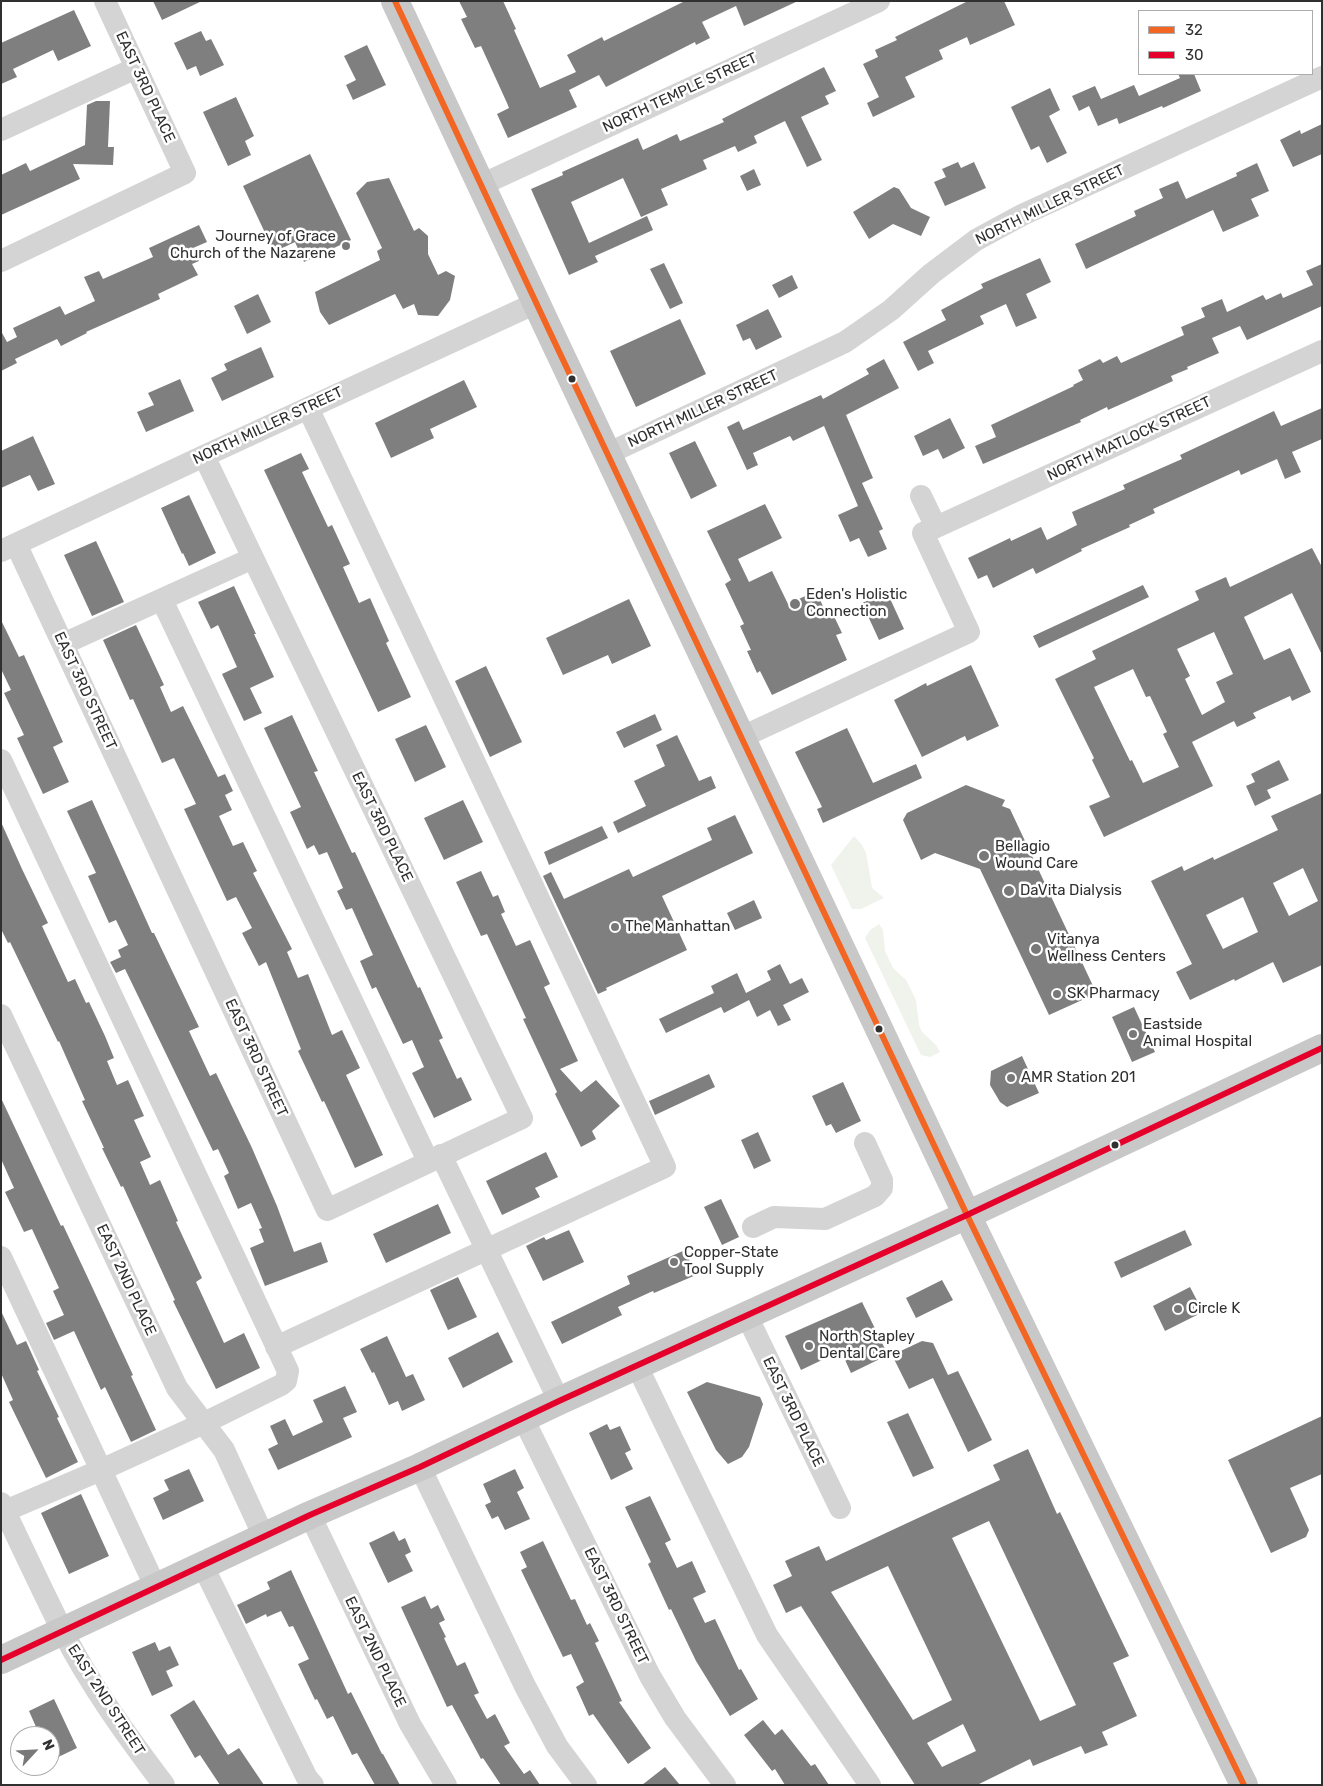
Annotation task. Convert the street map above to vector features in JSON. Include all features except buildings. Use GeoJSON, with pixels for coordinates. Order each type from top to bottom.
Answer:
{"type":"FeatureCollection","features":[{"type":"Feature","properties":{"kind":"main road"},"geometry":{"type":"LineString","coordinates":[[395,1],[967,1216],[1244,1785]]}},
{"type":"Feature","properties":{"kind":"main road"},"geometry":{"type":"LineString","coordinates":[[1,1660],[264,1536],[420,1467],[559,1401],[967,1216],[1322,1048]]}},
{"type":"Feature","properties":{"kind":"street","name":"EAST 3RD PLACE"},"geometry":{"type":"LineString","coordinates":[[1,261],[185,173],[105,1]]}},
{"type":"Feature","properties":{"kind":"street","name":"NORTH TEMPLE STREET"},"geometry":{"type":"LineString","coordinates":[[481,185],[879,1]]}},
{"type":"Feature","properties":{"kind":"street"},"geometry":{"type":"LineString","coordinates":[[1,130],[136,68]]}},
{"type":"Feature","properties":{"kind":"street","name":"NORTH MILLER STREET"},"geometry":{"type":"LineString","coordinates":[[607,454],[844,342],[891,310],[931,274],[976,240],[1022,215],[1322,77]]}},
{"type":"Feature","properties":{"kind":"street","name":"NORTH MILLER STREET"},"geometry":{"type":"LineString","coordinates":[[9,548],[204,456],[536,304]]}},
{"type":"Feature","properties":{"kind":"street","name":"NORTH MATLOCK STREET"},"geometry":{"type":"LineString","coordinates":[[936,528],[1322,351]]}},
{"type":"Feature","properties":{"kind":"street"},"geometry":{"type":"LineString","coordinates":[[276,1347],[665,1167],[308,408]]}},
{"type":"Feature","properties":{"kind":"street","name":"EAST 3RD PLACE"},"geometry":{"type":"LineString","coordinates":[[204,456],[522,1118],[435,1158]]}},
{"type":"Feature","properties":{"kind":"street"},"geometry":{"type":"LineString","coordinates":[[742,737],[969,632],[923,533],[936,528],[921,496]]}},
{"type":"Feature","properties":{"kind":"street","name":"EAST 3RD STREET"},"geometry":{"type":"LineString","coordinates":[[9,548],[63,644],[328,1210],[435,1158]]}},
{"type":"Feature","properties":{"kind":"street"},"geometry":{"type":"LineString","coordinates":[[63,644],[253,558]]}},
{"type":"Feature","properties":{"kind":"street"},"geometry":{"type":"LineString","coordinates":[[162,600],[435,1158],[487,1251],[559,1401]]}},
{"type":"Feature","properties":{"kind":"street"},"geometry":{"type":"LineString","coordinates":[[1,760],[288,1371],[286,1381],[204,1423],[101,1470],[3,1507]]}},
{"type":"Feature","properties":{"kind":"street","name":"EAST 2ND PLACE"},"geometry":{"type":"LineString","coordinates":[[1,1015],[177,1388],[224,1450],[264,1536]]}},
{"type":"Feature","properties":{"kind":"street"},"geometry":{"type":"LineString","coordinates":[[753,1228],[774,1217],[825,1218],[875,1196],[882,1188],[882,1180],[865,1143]]}},
{"type":"Feature","properties":{"kind":"street"},"geometry":{"type":"LineString","coordinates":[[1,1257],[156,1588]]}},
{"type":"Feature","properties":{"kind":"street","name":"EAST 3RD PLACE"},"geometry":{"type":"LineString","coordinates":[[747,1316],[840,1508]]}},
{"type":"Feature","properties":{"kind":"street"},"geometry":{"type":"LineString","coordinates":[[637,1366],[767,1635],[870,1785]]}},
{"type":"Feature","properties":{"kind":"street","name":"EAST 3RD STREET"},"geometry":{"type":"LineString","coordinates":[[523,1418],[650,1676],[675,1718],[725,1785]]}},
{"type":"Feature","properties":{"kind":"street"},"geometry":{"type":"LineString","coordinates":[[420,1467],[556,1746],[586,1785]]}},
{"type":"Feature","properties":{"kind":"street","name":"EAST 2ND STREET"},"geometry":{"type":"LineString","coordinates":[[3,1507],[62,1631],[103,1699],[164,1785]]}},
{"type":"Feature","properties":{"kind":"street","name":"EAST 2ND PLACE"},"geometry":{"type":"LineString","coordinates":[[310,1516],[410,1724],[446,1785]]}},
{"type":"Feature","properties":{"kind":"street"},"geometry":{"type":"LineString","coordinates":[[203,1566],[307,1778],[313,1785]]}},
{"type":"Feature","properties":{"kind":"shaded area"},"geometry":{"type":"Polygon","coordinates":[[[854,836],[866,853],[872,888],[884,898],[861,909],[852,909],[831,865],[854,836]]]}},
{"type":"Feature","properties":{"kind":"shaded area"},"geometry":{"type":"Polygon","coordinates":[[[879,924],[883,930],[885,951],[893,968],[906,980],[916,1000],[919,1025],[922,1032],[936,1045],[940,1052],[930,1057],[921,1055],[865,938],[870,930],[879,924]]]}},
{"type":"Feature","properties":{"kind":"transit line","name":"32"},"geometry":{"type":"LineString","coordinates":[[395,1],[967,1215],[1244,1785]]}},
{"type":"Feature","properties":{"kind":"transit line","name":"30"},"geometry":{"type":"LineString","coordinates":[[1,1660],[310,1515],[420,1467],[559,1401],[967,1215],[1322,1048]]}},
{"type":"Feature","properties":{"kind":"place","name":"Journey of Grace Church of the Nazarene"},"geometry":{"type":"Point","coordinates":[346,246]}},
{"type":"Feature","properties":{"kind":"place","name":"Eden's Holistic Connection"},"geometry":{"type":"Point","coordinates":[795,604]}},
{"type":"Feature","properties":{"kind":"place","name":"Bellagio Wound Care"},"geometry":{"type":"Point","coordinates":[984,856]}},
{"type":"Feature","properties":{"kind":"place","name":"DaVita Dialysis"},"geometry":{"type":"Point","coordinates":[1009,891]}},
{"type":"Feature","properties":{"kind":"place","name":"The Manhattan"},"geometry":{"type":"Point","coordinates":[615,927]}},
{"type":"Feature","properties":{"kind":"place","name":"Vitanya Wellness Centers"},"geometry":{"type":"Point","coordinates":[1036,949]}},
{"type":"Feature","properties":{"kind":"place","name":"SK Pharmacy"},"geometry":{"type":"Point","coordinates":[1057,994]}},
{"type":"Feature","properties":{"kind":"place","name":"Eastside Animal Hospital"},"geometry":{"type":"Point","coordinates":[1133,1034]}},
{"type":"Feature","properties":{"kind":"place","name":"AMR Station 201"},"geometry":{"type":"Point","coordinates":[1011,1078]}},
{"type":"Feature","properties":{"kind":"place","name":"Copper-State Tool Supply"},"geometry":{"type":"Point","coordinates":[674,1262]}},
{"type":"Feature","properties":{"kind":"place","name":"Circle K"},"geometry":{"type":"Point","coordinates":[1178,1309]}},
{"type":"Feature","properties":{"kind":"place","name":"North Stapley Dental Care"},"geometry":{"type":"Point","coordinates":[809,1346]}}]}
